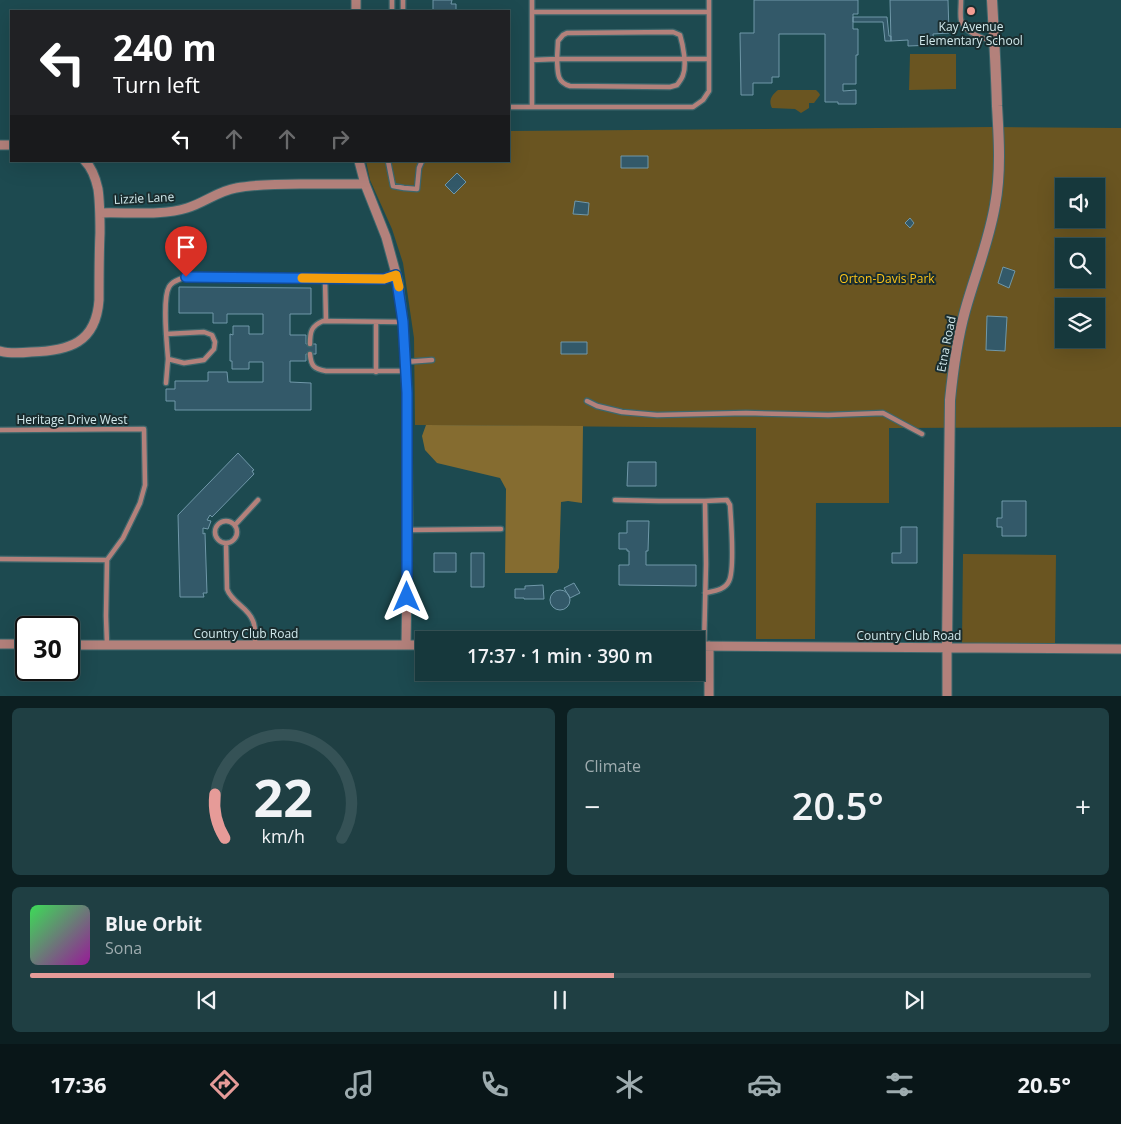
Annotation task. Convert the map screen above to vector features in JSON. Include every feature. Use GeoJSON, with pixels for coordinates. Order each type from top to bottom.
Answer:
{"type":"FeatureCollection","features":[{"type":"Feature","properties":{"kind":"street","name":"Etna Road"},"geometry":{"type":"LineString","coordinates":[[947,696],[950,400],[960,332],[989,234],[996,203],[998,173],[999,142],[992,0]]}},
{"type":"Feature","properties":{"kind":"street"},"geometry":{"type":"LineString","coordinates":[[0,351],[15,353],[60,350],[73,345],[85,337],[93,326],[98,312],[100,212],[96,182],[93,173],[85,162]]}},
{"type":"Feature","properties":{"kind":"street"},"geometry":{"type":"LineString","coordinates":[[359,162],[365,184],[386,237],[396,275],[403,322],[407,393],[406,646]]}},
{"type":"Feature","properties":{"kind":"street","name":"Lizzie Lane"},"geometry":{"type":"LineString","coordinates":[[100,212],[174,211],[187,208],[234,188],[258,184],[365,184]]}},
{"type":"Feature","properties":{"kind":"street"},"geometry":{"type":"LineString","coordinates":[[0,644],[15,644]]}},
{"type":"Feature","properties":{"kind":"street","name":"Country Club Road"},"geometry":{"type":"LineString","coordinates":[[80,645],[415,646]]}},
{"type":"Feature","properties":{"kind":"street","name":"Country Club Road"},"geometry":{"type":"LineString","coordinates":[[705,646],[1121,649]]}},
{"type":"Feature","properties":{"kind":"street"},"geometry":{"type":"LineString","coordinates":[[705,660],[710,696]]}},
{"type":"Feature","properties":{"kind":"lane"},"geometry":{"type":"LineString","coordinates":[[532,0],[532,106]]}},
{"type":"Feature","properties":{"kind":"lane"},"geometry":{"type":"LineString","coordinates":[[510,107],[693,107],[703,100],[709,91],[709,0]]}},
{"type":"Feature","properties":{"kind":"lane"},"geometry":{"type":"LineString","coordinates":[[961,0],[962,21],[965,28],[981,38],[994,42]]}},
{"type":"Feature","properties":{"kind":"lane"},"geometry":{"type":"LineString","coordinates":[[532,12],[709,12]]}},
{"type":"Feature","properties":{"kind":"lane"},"geometry":{"type":"LineString","coordinates":[[673,32],[680,35],[684,48],[683,74],[677,86],[670,87],[570,86],[564,84],[559,79],[557,59],[558,41],[562,35],[567,33],[673,32]]}},
{"type":"Feature","properties":{"kind":"lane"},"geometry":{"type":"LineString","coordinates":[[532,60],[709,59]]}},
{"type":"Feature","properties":{"kind":"lane"},"geometry":{"type":"LineString","coordinates":[[388,162],[393,186],[417,189],[419,168],[422,162]]}},
{"type":"Feature","properties":{"kind":"lane"},"geometry":{"type":"LineString","coordinates":[[166,383],[168,359],[166,296],[169,286],[177,280],[186,277],[384,279],[396,275]]}},
{"type":"Feature","properties":{"kind":"lane"},"geometry":{"type":"LineString","coordinates":[[325,278],[326,321]]}},
{"type":"Feature","properties":{"kind":"lane"},"geometry":{"type":"LineString","coordinates":[[310,344],[312,329],[316,324],[326,321],[403,322]]}},
{"type":"Feature","properties":{"kind":"lane"},"geometry":{"type":"LineString","coordinates":[[376,322],[376,372]]}},
{"type":"Feature","properties":{"kind":"lane"},"geometry":{"type":"LineString","coordinates":[[166,334],[204,332],[212,335],[215,342],[214,350],[204,360],[184,363],[168,359]]}},
{"type":"Feature","properties":{"kind":"lane"},"geometry":{"type":"LineString","coordinates":[[310,354],[311,361],[319,370],[337,372],[376,372],[432,360]]}},
{"type":"Feature","properties":{"kind":"lane"},"geometry":{"type":"LineString","coordinates":[[587,401],[597,406],[622,412],[657,415],[746,413],[828,415],[883,413],[922,434]]}},
{"type":"Feature","properties":{"kind":"lane","name":"Heritage Drive West"},"geometry":{"type":"LineString","coordinates":[[0,430],[144,429],[145,485],[140,503],[123,538],[107,560]]}},
{"type":"Feature","properties":{"kind":"lane"},"geometry":{"type":"LineString","coordinates":[[235,525],[258,500]]}},
{"type":"Feature","properties":{"kind":"lane"},"geometry":{"type":"LineString","coordinates":[[615,500],[659,502],[727,500],[730,505],[732,570],[729,582],[719,590],[705,593]]}},
{"type":"Feature","properties":{"kind":"lane"},"geometry":{"type":"LineString","coordinates":[[704,631],[706,501]]}},
{"type":"Feature","properties":{"kind":"lane"},"geometry":{"type":"LineString","coordinates":[[222,521],[232,522],[235,525],[237,535],[232,542],[221,542],[215,536],[216,525],[222,521]]}},
{"type":"Feature","properties":{"kind":"lane"},"geometry":{"type":"LineString","coordinates":[[407,530],[501,529]]}},
{"type":"Feature","properties":{"kind":"lane"},"geometry":{"type":"LineString","coordinates":[[226,543],[227,589],[254,622],[255,645]]}},
{"type":"Feature","properties":{"kind":"lane"},"geometry":{"type":"LineString","coordinates":[[0,558],[107,560],[107,645]]}},
{"type":"Feature","properties":{"kind":"green space"},"geometry":{"type":"Polygon","coordinates":[[[910,54],[956,54],[956,89],[909,90],[910,54]]]}},
{"type":"Feature","properties":{"kind":"green space"},"geometry":{"type":"Polygon","coordinates":[[[778,90],[816,90],[820,95],[814,103],[809,103],[809,108],[801,113],[795,109],[772,108],[771,98],[778,90]]]}},
{"type":"Feature","properties":{"kind":"green space","name":"Orton-Davis Park"},"geometry":{"type":"Polygon","coordinates":[[[994,127],[1121,128],[1121,427],[889,428],[889,503],[816,503],[815,639],[756,639],[756,428],[415,425],[414,338],[403,263],[392,229],[370,180],[366,162],[510,162],[510,131],[994,127]]]}},
{"type":"Feature","properties":{"kind":"green space"},"geometry":{"type":"Polygon","coordinates":[[[963,554],[1056,555],[1055,644],[962,643],[963,554]]]}},
{"type":"Feature","properties":{"kind":"shaded area"},"geometry":{"type":"Polygon","coordinates":[[[426,425],[583,426],[582,503],[561,502],[559,568],[557,573],[505,573],[506,489],[500,478],[437,463],[425,450],[422,436],[426,425]]]}},
{"type":"Feature","properties":{"kind":"building"},"geometry":{"type":"Polygon","coordinates":[[[433,0],[452,0],[451,4],[456,4],[456,10],[433,10],[433,0]]]}},
{"type":"Feature","properties":{"kind":"building"},"geometry":{"type":"Polygon","coordinates":[[[754,0],[858,0],[858,14],[853,14],[853,29],[858,29],[856,84],[843,84],[843,91],[856,90],[856,104],[825,102],[825,34],[779,34],[779,77],[772,77],[772,83],[753,83],[753,95],[741,95],[740,33],[754,33],[754,0]]]}},
{"type":"Feature","properties":{"kind":"building"},"geometry":{"type":"Polygon","coordinates":[[[890,0],[948,0],[949,33],[933,34],[934,45],[908,46],[908,40],[891,41],[890,0]]]}},
{"type":"Feature","properties":{"kind":"building"},"geometry":{"type":"Polygon","coordinates":[[[853,17],[887,17],[891,41],[885,41],[883,22],[853,22],[853,17]]]}},
{"type":"Feature","properties":{"kind":"building"},"geometry":{"type":"Polygon","coordinates":[[[621,156],[648,156],[648,168],[621,168],[621,156]]]}},
{"type":"Feature","properties":{"kind":"building"},"geometry":{"type":"Polygon","coordinates":[[[457,173],[466,182],[454,194],[445,185],[457,173]]]}},
{"type":"Feature","properties":{"kind":"building"},"geometry":{"type":"Polygon","coordinates":[[[575,201],[589,203],[588,215],[573,214],[575,201]]]}},
{"type":"Feature","properties":{"kind":"building"},"geometry":{"type":"Polygon","coordinates":[[[910,218],[914,223],[910,228],[905,223],[910,218]]]}},
{"type":"Feature","properties":{"kind":"building"},"geometry":{"type":"Polygon","coordinates":[[[1003,267],[1015,271],[1009,288],[998,283],[1003,267]]]}},
{"type":"Feature","properties":{"kind":"building"},"geometry":{"type":"Polygon","coordinates":[[[179,287],[311,288],[311,314],[290,314],[290,335],[306,335],[306,344],[316,344],[316,354],[306,354],[306,361],[290,361],[290,382],[311,383],[311,410],[175,410],[175,401],[166,401],[166,389],[175,389],[175,381],[208,381],[208,372],[227,372],[228,382],[263,382],[263,362],[249,362],[249,369],[232,369],[232,361],[230,361],[230,334],[233,335],[233,326],[249,326],[249,334],[263,334],[263,314],[227,314],[227,323],[213,323],[213,313],[179,313],[179,287]]]}},
{"type":"Feature","properties":{"kind":"building"},"geometry":{"type":"Polygon","coordinates":[[[987,316],[1007,317],[1005,351],[986,350],[987,316]]]}},
{"type":"Feature","properties":{"kind":"building"},"geometry":{"type":"Polygon","coordinates":[[[561,342],[587,342],[587,354],[561,354],[561,342]]]}},
{"type":"Feature","properties":{"kind":"building"},"geometry":{"type":"Polygon","coordinates":[[[238,453],[254,470],[252,471],[254,474],[212,517],[210,515],[207,520],[211,521],[208,529],[203,528],[203,534],[205,533],[207,593],[203,593],[204,597],[180,597],[178,515],[238,453]]]}},
{"type":"Feature","properties":{"kind":"building"},"geometry":{"type":"Polygon","coordinates":[[[628,462],[656,462],[656,486],[627,486],[628,462]]]}},
{"type":"Feature","properties":{"kind":"building"},"geometry":{"type":"Polygon","coordinates":[[[1002,501],[1026,501],[1026,536],[1002,536],[1002,527],[997,527],[997,518],[1002,518],[1002,501]]]}},
{"type":"Feature","properties":{"kind":"building"},"geometry":{"type":"Polygon","coordinates":[[[627,521],[649,521],[646,565],[696,565],[696,586],[619,585],[619,565],[629,565],[629,551],[627,549],[619,549],[619,533],[627,533],[627,521]]]}},
{"type":"Feature","properties":{"kind":"building"},"geometry":{"type":"Polygon","coordinates":[[[901,527],[917,527],[917,563],[892,563],[892,553],[901,553],[901,527]]]}},
{"type":"Feature","properties":{"kind":"building"},"geometry":{"type":"Polygon","coordinates":[[[434,553],[456,553],[456,572],[434,572],[434,553]]]}},
{"type":"Feature","properties":{"kind":"building"},"geometry":{"type":"Polygon","coordinates":[[[471,553],[484,553],[484,587],[471,587],[471,553]]]}},
{"type":"Feature","properties":{"kind":"building"},"geometry":{"type":"Polygon","coordinates":[[[574,583],[580,593],[570,598],[564,588],[574,583]]]}},
{"type":"Feature","properties":{"kind":"building"},"geometry":{"type":"Polygon","coordinates":[[[543,585],[544,599],[515,598],[515,589],[525,589],[525,586],[543,585]]]}},
{"type":"Feature","properties":{"kind":"building"},"geometry":{"type":"Polygon","coordinates":[[[560,590],[567,593],[570,600],[567,607],[560,610],[553,607],[550,600],[553,593],[560,590]]]}},
{"type":"Feature","properties":{"kind":"slow traffic"},"geometry":{"type":"LineString","coordinates":[[302,278],[384,279],[396,275],[399,287]]}},
{"type":"Feature","properties":{"kind":"place","name":"Kay Avenue Elementary School"},"geometry":{"type":"Point","coordinates":[971,11]}},
{"type":"Feature","properties":{"kind":"route"},"geometry":{"type":"LineString","coordinates":[[186,277],[384,279],[396,275],[403,322],[407,393],[407,597]]}}]}
